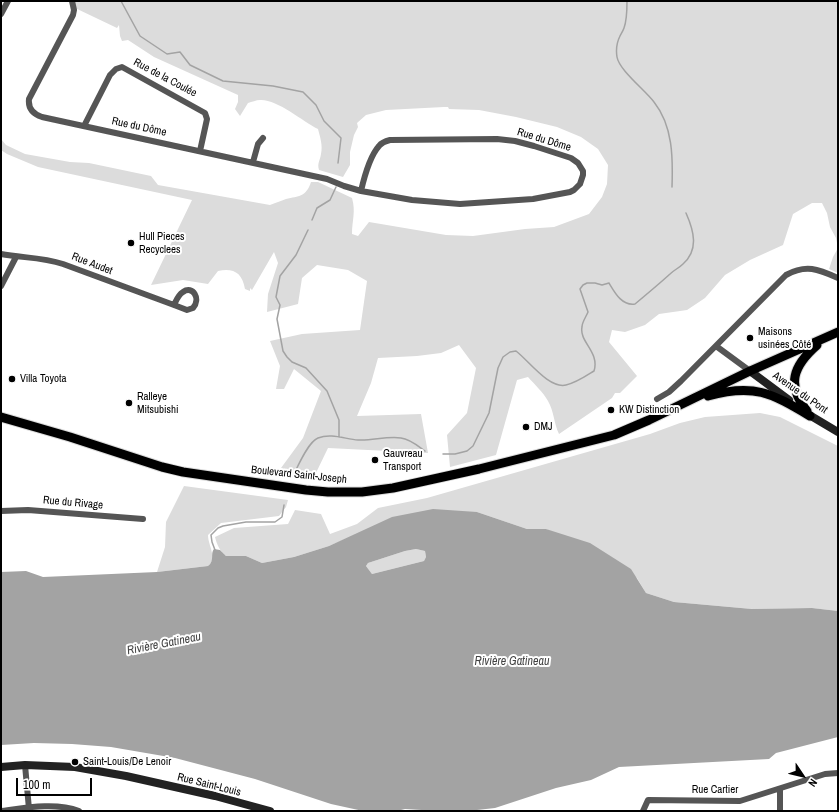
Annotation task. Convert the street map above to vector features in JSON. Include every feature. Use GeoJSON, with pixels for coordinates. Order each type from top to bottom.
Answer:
{"type":"FeatureCollection","features":[{"type":"Feature","properties":{"kind":"main road","name":"Boulevard Saint-Joseph"},"geometry":{"type":"LineString","coordinates":[[1,417],[149,463],[183,472],[306,490],[346,492],[393,488],[479,469],[614,435],[649,420],[750,371],[838,332]]}},
{"type":"Feature","properties":{"kind":"main road"},"geometry":{"type":"LineString","coordinates":[[810,416],[797,396],[795,388],[796,372],[802,359],[824,338]]}},
{"type":"Feature","properties":{"kind":"main road","name":"Avenue du Pont"},"geometry":{"type":"LineString","coordinates":[[750,371],[810,416],[838,432]]}},
{"type":"Feature","properties":{"kind":"main road"},"geometry":{"type":"LineString","coordinates":[[649,420],[706,397],[727,392],[747,390],[775,396],[810,416]]}},
{"type":"Feature","properties":{"kind":"main road","name":"Rue Saint-Louis"},"geometry":{"type":"LineString","coordinates":[[1,767],[25,765],[75,767],[126,776],[215,796],[270,811]]}},
{"type":"Feature","properties":{"kind":"street"},"geometry":{"type":"LineString","coordinates":[[1,14],[8,1]]}},
{"type":"Feature","properties":{"kind":"street","name":"Rue du Dôme"},"geometry":{"type":"LineString","coordinates":[[72,1],[74,10],[73,15],[30,95],[28,104],[30,108],[42,117],[253,162],[327,179],[361,191],[401,198],[469,204],[518,201],[574,190],[580,184],[583,175],[581,166],[571,158],[515,141],[497,139],[390,140],[382,143],[377,149],[366,174],[361,191]]}},
{"type":"Feature","properties":{"kind":"street","name":"Rue de la Coulée"},"geometry":{"type":"LineString","coordinates":[[84,126],[110,75],[116,68],[122,67],[205,112],[207,119],[200,151]]}},
{"type":"Feature","properties":{"kind":"street"},"geometry":{"type":"LineString","coordinates":[[253,162],[258,144],[264,138]]}},
{"type":"Feature","properties":{"kind":"street","name":"Rue Audet"},"geometry":{"type":"LineString","coordinates":[[1,254],[58,262],[174,305]]}},
{"type":"Feature","properties":{"kind":"street"},"geometry":{"type":"LineString","coordinates":[[1,286],[16,257]]}},
{"type":"Feature","properties":{"kind":"street"},"geometry":{"type":"LineString","coordinates":[[657,399],[669,392],[786,275],[794,271],[807,268],[838,278]]}},
{"type":"Feature","properties":{"kind":"street"},"geometry":{"type":"LineString","coordinates":[[716,346],[750,371]]}},
{"type":"Feature","properties":{"kind":"street","name":"Rue du Rivage"},"geometry":{"type":"LineString","coordinates":[[1,511],[28,510],[143,519]]}},
{"type":"Feature","properties":{"kind":"street"},"geometry":{"type":"LineString","coordinates":[[25,765],[29,809]]}},
{"type":"Feature","properties":{"kind":"street","name":"Rue Cartier"},"geometry":{"type":"LineString","coordinates":[[643,811],[648,800],[740,801],[825,774],[838,773]]}},
{"type":"Feature","properties":{"kind":"street"},"geometry":{"type":"LineString","coordinates":[[780,789],[780,811]]}},
{"type":"Feature","properties":{"kind":"street"},"geometry":{"type":"LineString","coordinates":[[1,811],[59,807],[79,811]]}},
{"type":"Feature","properties":{"kind":"shaded area"},"geometry":{"type":"Polygon","coordinates":[[[72,1],[838,1],[838,248],[836,238],[830,227],[827,213],[822,203],[812,203],[793,214],[783,245],[750,260],[725,275],[705,298],[687,310],[659,314],[645,325],[625,332],[612,330],[609,342],[637,376],[620,393],[615,393],[612,398],[559,434],[550,405],[544,395],[528,377],[517,380],[496,455],[450,467],[447,435],[467,413],[476,368],[459,345],[441,353],[378,358],[371,383],[357,416],[421,414],[428,453],[328,448],[314,477],[281,468],[303,438],[321,391],[294,369],[284,389],[276,389],[280,366],[270,341],[302,334],[360,330],[367,281],[348,270],[317,265],[302,278],[298,304],[267,312],[268,294],[278,263],[274,252],[252,290],[250,288],[250,291],[245,289],[242,279],[236,272],[228,270],[218,271],[208,284],[183,280],[151,285],[192,200],[38,167],[1,150],[1,139],[6,145],[25,154],[70,162],[89,163],[151,176],[158,185],[270,205],[302,195],[307,191],[311,182],[318,182],[352,198],[354,212],[352,234],[358,236],[369,222],[446,235],[473,236],[525,229],[554,227],[589,214],[602,197],[607,184],[608,165],[598,149],[581,137],[557,127],[479,110],[449,109],[448,107],[444,107],[386,110],[366,115],[357,123],[358,127],[354,135],[350,152],[350,165],[343,177],[319,170],[318,164],[322,147],[318,129],[282,107],[267,101],[258,100],[248,103],[240,116],[235,109],[238,102],[238,95],[154,57],[128,40],[122,41],[119,25],[117,28],[73,7],[72,1]]]}},
{"type":"Feature","properties":{"kind":"shaded area"},"geometry":{"type":"Polygon","coordinates":[[[838,248],[838,273],[829,269],[838,248]]]}},
{"type":"Feature","properties":{"kind":"shaded area"},"geometry":{"type":"Polygon","coordinates":[[[760,413],[780,417],[838,446],[838,611],[812,608],[752,609],[674,602],[646,593],[637,578],[546,529],[527,529],[477,512],[357,534],[329,546],[294,557],[262,563],[246,556],[226,556],[219,548],[215,537],[234,528],[288,524],[295,510],[321,514],[330,534],[357,524],[378,508],[427,498],[650,434],[680,423],[705,417],[760,413]]]}},
{"type":"Feature","properties":{"kind":"shaded area"},"geometry":{"type":"Polygon","coordinates":[[[184,486],[288,500],[286,507],[279,516],[221,523],[208,535],[212,559],[208,566],[157,572],[165,547],[166,522],[184,486]]]}},
{"type":"Feature","properties":{"kind":"shaded area"},"geometry":{"type":"Polygon","coordinates":[[[416,549],[425,551],[426,557],[424,561],[372,574],[366,566],[368,563],[416,549]]]}},
{"type":"Feature","properties":{"kind":"water","name":"Rivière Gatineau"},"geometry":{"type":"Polygon","coordinates":[[[433,509],[477,512],[527,529],[546,529],[590,543],[631,569],[646,593],[674,602],[752,609],[812,608],[838,611],[838,737],[776,753],[769,759],[619,767],[591,780],[556,788],[495,808],[468,811],[405,809],[397,811],[363,811],[331,804],[255,779],[175,758],[111,747],[72,744],[34,743],[1,745],[1,572],[26,571],[43,577],[157,572],[208,566],[211,562],[214,549],[220,550],[226,556],[246,556],[262,563],[294,557],[329,546],[392,517],[433,509]],[[416,549],[405,551],[368,563],[366,566],[372,574],[424,561],[426,557],[425,551],[416,549]]]}},
{"type":"Feature","properties":{"kind":"waterway"},"geometry":{"type":"LineString","coordinates":[[121,1],[140,36],[167,54],[180,52],[190,65],[223,81],[273,86],[303,92],[316,105],[324,121],[341,138],[338,163]]}},
{"type":"Feature","properties":{"kind":"waterway"},"geometry":{"type":"LineString","coordinates":[[627,1],[626,22],[618,41],[617,57],[622,68],[650,97],[665,121],[672,154],[672,187]]}},
{"type":"Feature","properties":{"kind":"waterway"},"geometry":{"type":"LineString","coordinates":[[312,220],[317,208],[330,200],[336,187]]}},
{"type":"Feature","properties":{"kind":"waterway"},"geometry":{"type":"LineString","coordinates":[[443,454],[455,454],[467,451],[473,446],[489,413],[498,368],[503,357],[510,352],[516,351],[546,379],[560,385],[573,383],[594,371],[594,358],[583,338],[582,327],[588,312],[580,289],[587,283],[602,285],[609,283],[619,298],[626,303],[635,304],[688,259],[694,240],[686,213]]}},
{"type":"Feature","properties":{"kind":"waterway"},"geometry":{"type":"LineString","coordinates":[[308,230],[296,255],[280,276],[276,297],[280,305],[277,319],[283,351],[287,357],[292,362],[306,368],[327,391],[339,420],[339,437]]}},
{"type":"Feature","properties":{"kind":"waterway"},"geometry":{"type":"LineString","coordinates":[[293,476],[314,440],[328,436],[363,440],[401,438],[411,441],[425,451]]}},
{"type":"Feature","properties":{"kind":"waterway"},"geometry":{"type":"LineString","coordinates":[[215,550],[211,535],[218,528],[246,522],[275,522],[282,517],[284,505]]}},
{"type":"Feature","properties":{"kind":"place","name":"Hull Pieces Recyclees"},"geometry":{"type":"Point","coordinates":[131,243]}},
{"type":"Feature","properties":{"kind":"place","name":"Maisons usinées Côté"},"geometry":{"type":"Point","coordinates":[750,338]}},
{"type":"Feature","properties":{"kind":"place","name":"Villa Toyota"},"geometry":{"type":"Point","coordinates":[12,379]}},
{"type":"Feature","properties":{"kind":"place","name":"Ralleye Mitsubishi"},"geometry":{"type":"Point","coordinates":[129,403]}},
{"type":"Feature","properties":{"kind":"place","name":"KW Distinction"},"geometry":{"type":"Point","coordinates":[611,410]}},
{"type":"Feature","properties":{"kind":"place","name":"DMJ"},"geometry":{"type":"Point","coordinates":[526,427]}},
{"type":"Feature","properties":{"kind":"place","name":"Gauvreau Transport"},"geometry":{"type":"Point","coordinates":[375,460]}},
{"type":"Feature","properties":{"kind":"place","name":"Saint-Louis/De Lenoir"},"geometry":{"type":"Point","coordinates":[75,762]}}]}
